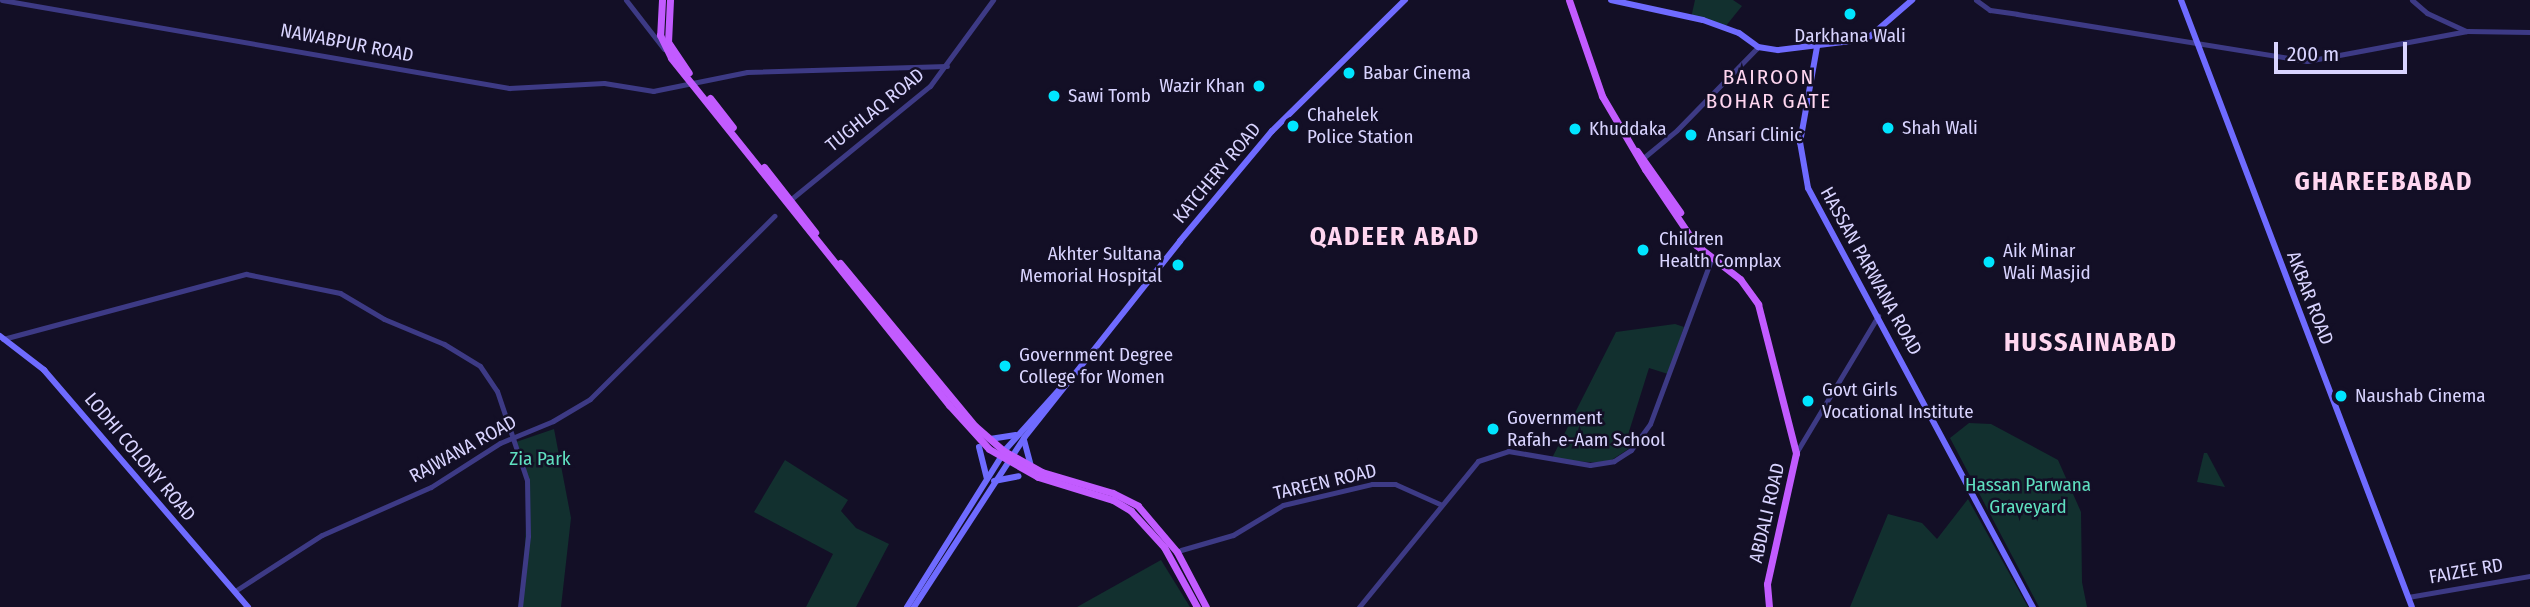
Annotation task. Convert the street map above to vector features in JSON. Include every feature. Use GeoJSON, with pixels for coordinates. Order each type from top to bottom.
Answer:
{"type":"FeatureCollection","features":[{"type":"Feature","properties":{"kind":"main road"},"geometry":{"type":"LineString","coordinates":[[662,0],[660,35],[666,52],[956,413],[997,455],[1040,474],[1113,500],[1131,511],[1164,547],[1197,607]]}},
{"type":"Feature","properties":{"kind":"main road"},"geometry":{"type":"LineString","coordinates":[[670,0],[668,42],[744,143],[986,438],[1040,474],[1113,493],[1138,506],[1177,552],[1206,607]]}},
{"type":"Feature","properties":{"kind":"main road","name":"KATCHERY ROAD"},"geometry":{"type":"LineString","coordinates":[[907,607],[990,481],[997,463],[1069,380],[1272,131],[1405,0]]}},
{"type":"Feature","properties":{"kind":"main road","name":"ABDALI ROAD"},"geometry":{"type":"LineString","coordinates":[[1569,0],[1602,96],[1633,148],[1700,246],[1746,284],[1758,304],[1796,453],[1767,584],[1769,607]]}},
{"type":"Feature","properties":{"kind":"main road"},"geometry":{"type":"LineString","coordinates":[[1611,0],[1723,26],[1758,47],[1817,47],[1867,39],[1912,0]]}},
{"type":"Feature","properties":{"kind":"main road","name":"AKBAR ROAD"},"geometry":{"type":"LineString","coordinates":[[2180,0],[2412,607]]}},
{"type":"Feature","properties":{"kind":"main road","name":"HASSAN PARWANA ROAD"},"geometry":{"type":"LineString","coordinates":[[1817,47],[1800,142],[1802,172],[2033,607]]}},
{"type":"Feature","properties":{"kind":"main road","name":"LODHI COLONY ROAD"},"geometry":{"type":"LineString","coordinates":[[1,337],[44,369],[248,607]]}},
{"type":"Feature","properties":{"kind":"main road"},"geometry":{"type":"LineString","coordinates":[[990,439],[1022,436],[1030,463]]}},
{"type":"Feature","properties":{"kind":"main road","name":"KATCHERY ROAD"},"geometry":{"type":"LineString","coordinates":[[990,481],[1004,468],[1022,436]]}},
{"type":"Feature","properties":{"kind":"main road"},"geometry":{"type":"LineString","coordinates":[[979,447],[990,481],[1019,476]]}},
{"type":"Feature","properties":{"kind":"main road","name":"KATCHERY ROAD"},"geometry":{"type":"LineString","coordinates":[[914,607],[937,562]]}},
{"type":"Feature","properties":{"kind":"street","name":"NAWABPUR ROAD"},"geometry":{"type":"LineString","coordinates":[[2,0],[509,88],[604,83],[653,92],[687,83],[757,72],[947,66]]}},
{"type":"Feature","properties":{"kind":"street"},"geometry":{"type":"LineString","coordinates":[[626,0],[666,52]]}},
{"type":"Feature","properties":{"kind":"street","name":"TUGHLAQ ROAD"},"geometry":{"type":"LineString","coordinates":[[790,200],[930,86],[993,0]]}},
{"type":"Feature","properties":{"kind":"street"},"geometry":{"type":"LineString","coordinates":[[1976,0],[1990,10],[2307,61],[2467,31],[2530,33]]}},
{"type":"Feature","properties":{"kind":"street"},"geometry":{"type":"LineString","coordinates":[[2412,0],[2427,13],[2467,31]]}},
{"type":"Feature","properties":{"kind":"street"},"geometry":{"type":"LineString","coordinates":[[1642,159],[1677,130],[1758,47]]}},
{"type":"Feature","properties":{"kind":"street","name":"RAJWANA ROAD"},"geometry":{"type":"LineString","coordinates":[[235,591],[322,535],[431,488],[513,436],[552,421],[590,399],[774,216]]}},
{"type":"Feature","properties":{"kind":"street"},"geometry":{"type":"LineString","coordinates":[[1359,607],[1440,504],[1478,461],[1508,451],[1527,452],[1591,465],[1614,461],[1632,450],[1650,424],[1712,257]]}},
{"type":"Feature","properties":{"kind":"street"},"geometry":{"type":"LineString","coordinates":[[1,337],[228,277],[263,275],[340,293],[472,360],[497,391],[527,482],[520,607]]}},
{"type":"Feature","properties":{"kind":"street"},"geometry":{"type":"LineString","coordinates":[[1796,453],[1878,316]]}},
{"type":"Feature","properties":{"kind":"street","name":"TAREEN ROAD"},"geometry":{"type":"LineString","coordinates":[[1181,550],[1233,535],[1283,505],[1372,484],[1395,484],[1440,504]]}},
{"type":"Feature","properties":{"kind":"street","name":"FAIZEE RD"},"geometry":{"type":"LineString","coordinates":[[2408,597],[2530,576]]}},
{"type":"Feature","properties":{"kind":"green space"},"geometry":{"type":"Polygon","coordinates":[[[1695,0],[1733,0],[1742,6],[1725,27],[1691,18],[1695,0]]]}},
{"type":"Feature","properties":{"kind":"green space"},"geometry":{"type":"Polygon","coordinates":[[[1675,324],[1684,327],[1668,374],[1649,368],[1627,438],[1639,442],[1607,463],[1551,460],[1616,332],[1675,324]]]}},
{"type":"Feature","properties":{"kind":"green space","name":"Hassan Parwana Graveyard"},"geometry":{"type":"Polygon","coordinates":[[[1969,423],[1991,424],[2058,460],[2081,512],[2082,582],[2087,607],[2039,607],[1950,438],[1969,423]]]}},
{"type":"Feature","properties":{"kind":"green space","name":"Zia Park"},"geometry":{"type":"Polygon","coordinates":[[[554,429],[571,518],[561,607],[521,607],[529,480],[516,442],[554,429]]]}},
{"type":"Feature","properties":{"kind":"green space"},"geometry":{"type":"Polygon","coordinates":[[[2204,453],[2207,453],[2225,487],[2197,482],[2204,453]]]}},
{"type":"Feature","properties":{"kind":"green space"},"geometry":{"type":"Polygon","coordinates":[[[785,460],[848,500],[841,511],[856,528],[889,544],[856,607],[806,607],[833,554],[754,512],[785,460]]]}},
{"type":"Feature","properties":{"kind":"green space","name":"Hassan Parwana Graveyard"},"geometry":{"type":"Polygon","coordinates":[[[1968,499],[2028,607],[1850,607],[1888,514],[1922,523],[1937,539],[1968,499]]]}},
{"type":"Feature","properties":{"kind":"green space"},"geometry":{"type":"Polygon","coordinates":[[[1161,560],[1190,607],[1077,607],[1161,560]]]}},
{"type":"Feature","properties":{"kind":"place","name":"Darkhana Wali"},"geometry":{"type":"Point","coordinates":[1850,14]}},
{"type":"Feature","properties":{"kind":"place","name":"Babar Cinema"},"geometry":{"type":"Point","coordinates":[1349,73]}},
{"type":"Feature","properties":{"kind":"place","name":"Wazir Khan"},"geometry":{"type":"Point","coordinates":[1259,86]}},
{"type":"Feature","properties":{"kind":"place","name":"Sawi Tomb"},"geometry":{"type":"Point","coordinates":[1054,96]}},
{"type":"Feature","properties":{"kind":"place","name":"Chahelek Police Station"},"geometry":{"type":"Point","coordinates":[1293,126]}},
{"type":"Feature","properties":{"kind":"place","name":"Shah Wali"},"geometry":{"type":"Point","coordinates":[1888,128]}},
{"type":"Feature","properties":{"kind":"place","name":"Khuddaka"},"geometry":{"type":"Point","coordinates":[1575,129]}},
{"type":"Feature","properties":{"kind":"place","name":"Ansari Clinic"},"geometry":{"type":"Point","coordinates":[1691,135]}},
{"type":"Feature","properties":{"kind":"place","name":"Children Health Complax"},"geometry":{"type":"Point","coordinates":[1643,250]}},
{"type":"Feature","properties":{"kind":"place","name":"Aik Minar Wali Masjid"},"geometry":{"type":"Point","coordinates":[1989,262]}},
{"type":"Feature","properties":{"kind":"place","name":"Akhter Sultana Memorial Hospital"},"geometry":{"type":"Point","coordinates":[1178,265]}},
{"type":"Feature","properties":{"kind":"place","name":"Government Degree College for Women"},"geometry":{"type":"Point","coordinates":[1005,366]}},
{"type":"Feature","properties":{"kind":"place","name":"Naushab Cinema"},"geometry":{"type":"Point","coordinates":[2341,396]}},
{"type":"Feature","properties":{"kind":"place","name":"Govt Girls Vocational Institute"},"geometry":{"type":"Point","coordinates":[1808,401]}},
{"type":"Feature","properties":{"kind":"place","name":"Government Rafah-e-Aam School"},"geometry":{"type":"Point","coordinates":[1493,429]}},
{"type":"Feature","properties":{"kind":"district","name":"BAIROON BOHAR GATE"},"geometry":{"type":"Point","coordinates":[1769,89]}},
{"type":"Feature","properties":{"kind":"district","name":"GHAREEBABAD"},"geometry":{"type":"Point","coordinates":[2384,182]}},
{"type":"Feature","properties":{"kind":"district","name":"QADEER ABAD"},"geometry":{"type":"Point","coordinates":[1395,237]}},
{"type":"Feature","properties":{"kind":"district","name":"HUSSAINABAD"},"geometry":{"type":"Point","coordinates":[2091,343]}}]}
